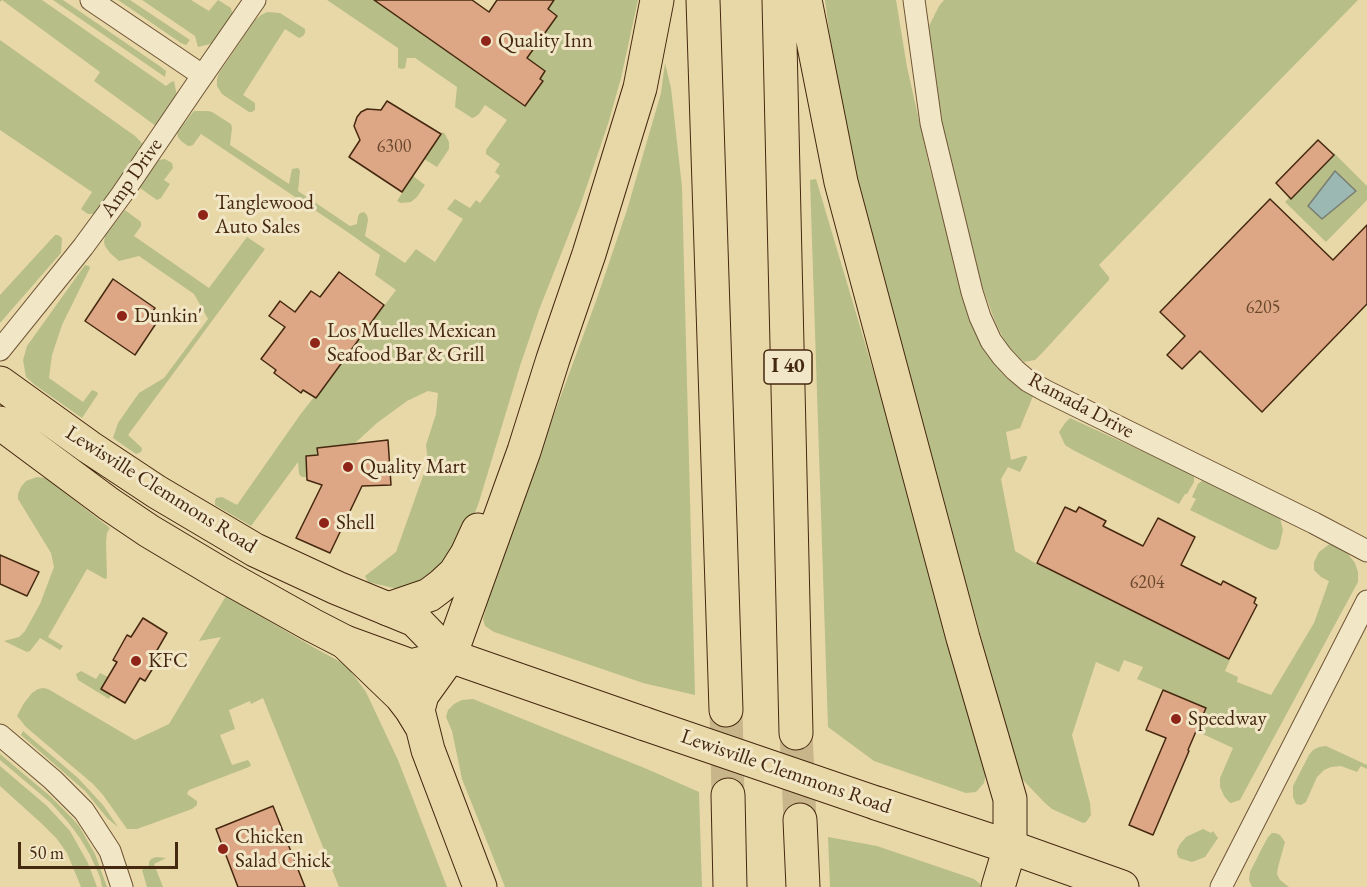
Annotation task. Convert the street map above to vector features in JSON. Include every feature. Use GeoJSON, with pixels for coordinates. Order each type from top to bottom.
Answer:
{"type":"FeatureCollection","features":[{"type":"Feature","properties":{"kind":"main road"},"geometry":{"type":"LineString","coordinates":[[480,887],[428,750],[418,710],[422,696],[450,657],[524,451],[589,254],[640,88],[657,0]]}},
{"type":"Feature","properties":{"kind":"main road"},"geometry":{"type":"LineString","coordinates":[[703,0],[726,710]]}},
{"type":"Feature","properties":{"kind":"main road","name":"I 40"},"geometry":{"type":"LineString","coordinates":[[779,0],[796,733]]}},
{"type":"Feature","properties":{"kind":"main road"},"geometry":{"type":"LineString","coordinates":[[805,0],[841,182],[963,638],[1010,799],[1010,847],[998,887]]}},
{"type":"Feature","properties":{"kind":"main road","name":"Lewisville Clemmons Road"},"geometry":{"type":"LineString","coordinates":[[0,383],[89,447],[189,513],[255,550],[415,620],[450,657],[1122,887]]}},
{"type":"Feature","properties":{"kind":"main road","name":"Lewisville Clemmons Road"},"geometry":{"type":"LineString","coordinates":[[0,423],[149,531],[312,626],[345,642],[411,666],[450,657]]}},
{"type":"Feature","properties":{"kind":"main road"},"geometry":{"type":"LineString","coordinates":[[388,609],[429,595],[455,573],[467,554],[488,509],[524,451]]}},
{"type":"Feature","properties":{"kind":"main road"},"geometry":{"type":"LineString","coordinates":[[345,642],[401,696],[422,727]]}},
{"type":"Feature","properties":{"kind":"main road"},"geometry":{"type":"LineString","coordinates":[[728,795],[730,887]]}},
{"type":"Feature","properties":{"kind":"main road"},"geometry":{"type":"LineString","coordinates":[[800,820],[802,887]]}},
{"type":"Feature","properties":{"kind":"street"},"geometry":{"type":"LineString","coordinates":[[91,0],[202,75]]}},
{"type":"Feature","properties":{"kind":"street","name":"Amp Drive"},"geometry":{"type":"LineString","coordinates":[[0,350],[83,247],[122,194],[255,0]]}},
{"type":"Feature","properties":{"kind":"street","name":"Ramada Drive"},"geometry":{"type":"LineString","coordinates":[[914,0],[931,123],[970,281],[980,317],[991,341],[1002,356],[1022,375],[1046,391],[1367,551]]}},
{"type":"Feature","properties":{"kind":"street"},"geometry":{"type":"LineString","coordinates":[[1221,887],[1367,601]]}},
{"type":"Feature","properties":{"kind":"street"},"geometry":{"type":"LineString","coordinates":[[0,735],[53,780],[84,811],[110,851],[122,887]]}},
{"type":"Feature","properties":{"kind":"green space"},"geometry":{"type":"Polygon","coordinates":[[[2,0],[42,0],[166,86],[174,81],[177,96],[156,126],[94,81],[100,72],[2,0]]]}},
{"type":"Feature","properties":{"kind":"green space"},"geometry":{"type":"Polygon","coordinates":[[[53,0],[63,0],[161,67],[166,71],[165,77],[53,0]]]}},
{"type":"Feature","properties":{"kind":"green space"},"geometry":{"type":"Polygon","coordinates":[[[118,0],[130,0],[190,40],[186,45],[181,43],[118,0]]]}},
{"type":"Feature","properties":{"kind":"green space"},"geometry":{"type":"Polygon","coordinates":[[[142,0],[191,0],[209,11],[218,0],[231,8],[233,17],[214,43],[198,47],[195,36],[142,0]]]}},
{"type":"Feature","properties":{"kind":"green space"},"geometry":{"type":"Polygon","coordinates":[[[327,0],[374,0],[525,106],[543,82],[540,79],[545,71],[527,58],[557,16],[548,9],[554,0],[638,0],[621,78],[608,124],[580,206],[539,310],[479,502],[464,542],[438,577],[402,590],[368,582],[365,576],[396,552],[428,462],[426,445],[436,414],[438,393],[428,391],[407,401],[377,423],[354,444],[306,457],[307,477],[299,474],[298,462],[251,526],[215,505],[216,498],[222,497],[237,505],[300,415],[396,290],[375,275],[380,255],[349,233],[201,134],[193,145],[188,146],[181,141],[177,133],[194,111],[212,112],[231,124],[230,145],[289,184],[292,169],[298,168],[300,171],[298,191],[350,226],[357,224],[358,216],[364,212],[368,220],[365,236],[405,263],[416,249],[435,262],[463,219],[447,209],[455,199],[470,208],[476,200],[480,203],[500,176],[495,172],[500,164],[486,154],[486,150],[507,120],[485,105],[479,114],[472,118],[455,107],[457,87],[415,58],[407,58],[405,68],[398,68],[398,48],[327,0]]]}},
{"type":"Feature","properties":{"kind":"green space"},"geometry":{"type":"Polygon","coordinates":[[[825,0],[896,0],[907,67],[930,169],[974,329],[996,366],[1016,385],[1033,396],[1020,428],[1006,432],[1011,460],[1027,456],[1020,472],[1008,467],[1001,479],[1015,551],[1230,660],[1225,671],[1238,677],[1237,682],[1271,695],[1314,623],[1329,581],[1314,570],[1314,562],[1319,552],[1331,543],[1348,554],[1355,563],[1358,582],[1240,800],[1229,802],[1220,787],[1220,778],[1233,748],[1196,731],[1205,708],[1137,679],[1143,667],[1124,660],[1119,672],[1096,662],[1072,735],[1090,803],[1091,815],[1086,822],[1083,823],[1052,809],[1021,778],[1001,724],[1005,722],[926,447],[854,181],[837,92],[825,0]]]}},
{"type":"Feature","properties":{"kind":"green space"},"geometry":{"type":"Polygon","coordinates":[[[944,0],[1358,0],[1099,265],[1109,280],[1035,360],[1024,362],[1007,345],[996,324],[982,286],[952,180],[926,32],[944,0]]]}},
{"type":"Feature","properties":{"kind":"green space"},"geometry":{"type":"Polygon","coordinates":[[[267,12],[280,13],[305,29],[305,33],[299,38],[285,29],[243,95],[255,103],[255,110],[249,112],[222,94],[217,86],[217,79],[255,20],[267,12]]]}},
{"type":"Feature","properties":{"kind":"green space"},"geometry":{"type":"Polygon","coordinates":[[[0,40],[135,136],[145,146],[97,214],[88,214],[81,209],[92,192],[0,130],[0,40]]]}},
{"type":"Feature","properties":{"kind":"green space"},"geometry":{"type":"Polygon","coordinates":[[[665,63],[671,88],[682,187],[695,695],[643,683],[494,632],[485,626],[483,619],[496,571],[596,301],[627,210],[661,93],[665,63]]]}},
{"type":"Feature","properties":{"kind":"green space"},"geometry":{"type":"Polygon","coordinates":[[[442,132],[449,142],[449,149],[437,167],[424,159],[442,132]]]}},
{"type":"Feature","properties":{"kind":"green space"},"geometry":{"type":"Polygon","coordinates":[[[1334,153],[1367,186],[1367,200],[1326,242],[1285,202],[1334,153]]]}},
{"type":"Feature","properties":{"kind":"green space"},"geometry":{"type":"Polygon","coordinates":[[[165,159],[172,163],[173,168],[164,180],[170,184],[161,198],[157,200],[140,188],[159,160],[165,159]]]}},
{"type":"Feature","properties":{"kind":"green space"},"geometry":{"type":"Polygon","coordinates":[[[413,176],[425,185],[411,202],[397,201],[413,176]]]}},
{"type":"Feature","properties":{"kind":"green space"},"geometry":{"type":"Polygon","coordinates":[[[816,179],[915,511],[986,772],[984,783],[976,792],[966,793],[874,761],[828,727],[810,180],[816,179]]]}},
{"type":"Feature","properties":{"kind":"green space"},"geometry":{"type":"Polygon","coordinates":[[[125,210],[141,222],[134,236],[209,288],[247,237],[265,249],[128,435],[142,449],[136,454],[113,438],[118,423],[139,393],[164,378],[208,319],[194,294],[139,256],[119,261],[110,253],[105,246],[105,236],[125,210]]]}},
{"type":"Feature","properties":{"kind":"green space"},"geometry":{"type":"Polygon","coordinates":[[[55,235],[62,238],[61,253],[0,323],[0,295],[55,235]]]}},
{"type":"Feature","properties":{"kind":"green space"},"geometry":{"type":"Polygon","coordinates":[[[85,265],[90,268],[62,325],[52,355],[49,378],[83,402],[92,390],[97,392],[98,394],[82,418],[26,377],[23,360],[27,346],[85,265]]]}},
{"type":"Feature","properties":{"kind":"green space"},"geometry":{"type":"Polygon","coordinates":[[[1070,418],[1194,475],[1194,482],[1179,504],[1073,450],[1065,445],[1059,432],[1070,418]]]}},
{"type":"Feature","properties":{"kind":"green space"},"geometry":{"type":"Polygon","coordinates":[[[37,477],[46,478],[110,528],[106,542],[107,578],[87,569],[48,637],[63,646],[60,650],[40,638],[27,652],[4,641],[19,637],[25,631],[40,604],[54,567],[51,553],[18,499],[21,487],[26,481],[37,477]]]}},
{"type":"Feature","properties":{"kind":"green space"},"geometry":{"type":"Polygon","coordinates":[[[1203,480],[1280,518],[1283,530],[1279,547],[1276,550],[1270,549],[1190,510],[1196,499],[1192,497],[1198,484],[1203,480]]]}},
{"type":"Feature","properties":{"kind":"green space"},"geometry":{"type":"Polygon","coordinates":[[[226,596],[346,665],[366,692],[398,760],[447,887],[339,887],[263,698],[229,710],[235,729],[220,735],[232,765],[248,760],[251,765],[189,790],[187,794],[197,801],[197,805],[192,809],[137,829],[127,829],[93,784],[26,727],[17,716],[32,693],[43,688],[135,740],[169,724],[221,637],[199,641],[226,596]]]}},
{"type":"Feature","properties":{"kind":"green space"},"geometry":{"type":"Polygon","coordinates":[[[81,671],[96,679],[100,673],[108,677],[101,689],[111,695],[109,699],[78,680],[76,674],[81,671]]]}},
{"type":"Feature","properties":{"kind":"green space"},"geometry":{"type":"Polygon","coordinates":[[[473,699],[699,792],[702,887],[505,887],[462,779],[452,731],[446,717],[448,710],[454,704],[462,700],[473,699]]]}},
{"type":"Feature","properties":{"kind":"green space"},"geometry":{"type":"Polygon","coordinates":[[[23,731],[78,778],[103,805],[118,827],[108,819],[85,791],[21,735],[23,731]]]}},
{"type":"Feature","properties":{"kind":"green space"},"geometry":{"type":"Polygon","coordinates":[[[1326,746],[1367,765],[1367,769],[1361,766],[1357,772],[1341,766],[1324,770],[1317,777],[1306,802],[1301,805],[1296,804],[1293,797],[1293,786],[1309,755],[1313,750],[1326,746]]]}},
{"type":"Feature","properties":{"kind":"green space"},"geometry":{"type":"Polygon","coordinates":[[[0,754],[50,796],[79,826],[95,854],[107,887],[102,887],[90,855],[68,822],[51,803],[0,760],[0,754]]]}},
{"type":"Feature","properties":{"kind":"green space"},"geometry":{"type":"Polygon","coordinates":[[[0,766],[47,806],[70,831],[88,863],[97,887],[81,887],[67,853],[57,839],[0,786],[0,766]]]}},
{"type":"Feature","properties":{"kind":"green space"},"geometry":{"type":"Polygon","coordinates":[[[1203,829],[1211,833],[1213,831],[1218,838],[1205,857],[1192,862],[1179,858],[1177,850],[1180,844],[1186,837],[1203,829]]]}},
{"type":"Feature","properties":{"kind":"green space"},"geometry":{"type":"Polygon","coordinates":[[[1272,833],[1280,835],[1285,842],[1277,874],[1280,880],[1289,887],[1252,887],[1249,880],[1250,872],[1272,833]]]}},
{"type":"Feature","properties":{"kind":"green space"},"geometry":{"type":"Polygon","coordinates":[[[828,837],[877,846],[974,879],[980,887],[830,887],[828,837]]]}},
{"type":"Feature","properties":{"kind":"green space"},"geometry":{"type":"Polygon","coordinates":[[[166,858],[154,864],[163,887],[147,887],[142,870],[149,865],[151,859],[166,858]]]}},
{"type":"Feature","properties":{"kind":"water"},"geometry":{"type":"Polygon","coordinates":[[[1335,171],[1356,191],[1322,219],[1308,206],[1335,171]]]}},
{"type":"Feature","properties":{"kind":"building","name":"Quality Inn"},"geometry":{"type":"Polygon","coordinates":[[[374,0],[472,0],[489,12],[497,0],[554,0],[548,9],[557,16],[527,58],[545,71],[540,79],[543,81],[525,106],[374,0]]]}},
{"type":"Feature","properties":{"kind":"building"},"geometry":{"type":"Polygon","coordinates":[[[387,101],[441,134],[402,192],[349,157],[360,140],[354,126],[357,117],[367,109],[381,110],[387,101]]]}},
{"type":"Feature","properties":{"kind":"building"},"geometry":{"type":"Polygon","coordinates":[[[1318,140],[1334,155],[1291,199],[1276,183],[1318,140]]]}},
{"type":"Feature","properties":{"kind":"building"},"geometry":{"type":"Polygon","coordinates":[[[1270,199],[1333,260],[1367,225],[1367,304],[1262,412],[1200,351],[1182,369],[1167,355],[1185,336],[1160,312],[1270,199]]]}},
{"type":"Feature","properties":{"kind":"building","name":"Los Muelles Mexican Seafood Bar & Grill"},"geometry":{"type":"Polygon","coordinates":[[[339,272],[384,305],[316,398],[303,390],[301,393],[274,373],[276,370],[261,359],[285,327],[269,316],[280,301],[295,312],[311,291],[320,297],[339,272]]]}},
{"type":"Feature","properties":{"kind":"building","name":"Dunkin'"},"geometry":{"type":"Polygon","coordinates":[[[113,279],[155,308],[151,314],[159,319],[135,355],[85,321],[113,279]]]}},
{"type":"Feature","properties":{"kind":"building"},"geometry":{"type":"Polygon","coordinates":[[[388,440],[391,485],[362,486],[330,553],[296,538],[322,485],[307,480],[306,456],[318,455],[317,448],[388,440]]]}},
{"type":"Feature","properties":{"kind":"building"},"geometry":{"type":"Polygon","coordinates":[[[1065,507],[1076,512],[1079,507],[1106,521],[1103,526],[1143,546],[1158,518],[1195,537],[1181,565],[1221,585],[1223,581],[1256,598],[1254,603],[1257,605],[1229,659],[1037,563],[1065,507]]]}},
{"type":"Feature","properties":{"kind":"building"},"geometry":{"type":"Polygon","coordinates":[[[0,555],[39,572],[27,596],[0,584],[0,555]]]}},
{"type":"Feature","properties":{"kind":"building","name":"KFC"},"geometry":{"type":"Polygon","coordinates":[[[143,618],[167,633],[156,652],[161,655],[145,681],[140,678],[125,703],[101,689],[117,662],[113,660],[127,635],[131,637],[143,618]]]}},
{"type":"Feature","properties":{"kind":"building"},"geometry":{"type":"Polygon","coordinates":[[[1163,690],[1206,708],[1153,835],[1129,825],[1166,738],[1146,730],[1163,690]]]}},
{"type":"Feature","properties":{"kind":"building"},"geometry":{"type":"Polygon","coordinates":[[[273,806],[305,887],[238,887],[216,829],[273,806]]]}},
{"type":"Feature","properties":{"kind":"tunnel"},"geometry":{"type":"LineString","coordinates":[[726,710],[728,795]]}},
{"type":"Feature","properties":{"kind":"tunnel"},"geometry":{"type":"LineString","coordinates":[[796,733],[800,820]]}},
{"type":"Feature","properties":{"kind":"place","name":"Quality Inn"},"geometry":{"type":"Point","coordinates":[486,41]}},
{"type":"Feature","properties":{"kind":"place","name":"Tanglewood Auto Sales"},"geometry":{"type":"Point","coordinates":[203,215]}},
{"type":"Feature","properties":{"kind":"place","name":"Dunkin'"},"geometry":{"type":"Point","coordinates":[122,316]}},
{"type":"Feature","properties":{"kind":"place","name":"Los Muelles Mexican Seafood Bar & Grill"},"geometry":{"type":"Point","coordinates":[315,343]}},
{"type":"Feature","properties":{"kind":"place","name":"Quality Mart"},"geometry":{"type":"Point","coordinates":[348,467]}},
{"type":"Feature","properties":{"kind":"place","name":"Shell"},"geometry":{"type":"Point","coordinates":[324,523]}},
{"type":"Feature","properties":{"kind":"place","name":"KFC"},"geometry":{"type":"Point","coordinates":[136,661]}},
{"type":"Feature","properties":{"kind":"place","name":"Speedway"},"geometry":{"type":"Point","coordinates":[1176,719]}},
{"type":"Feature","properties":{"kind":"place","name":"Chicken Salad Chick"},"geometry":{"type":"Point","coordinates":[223,849]}}]}
